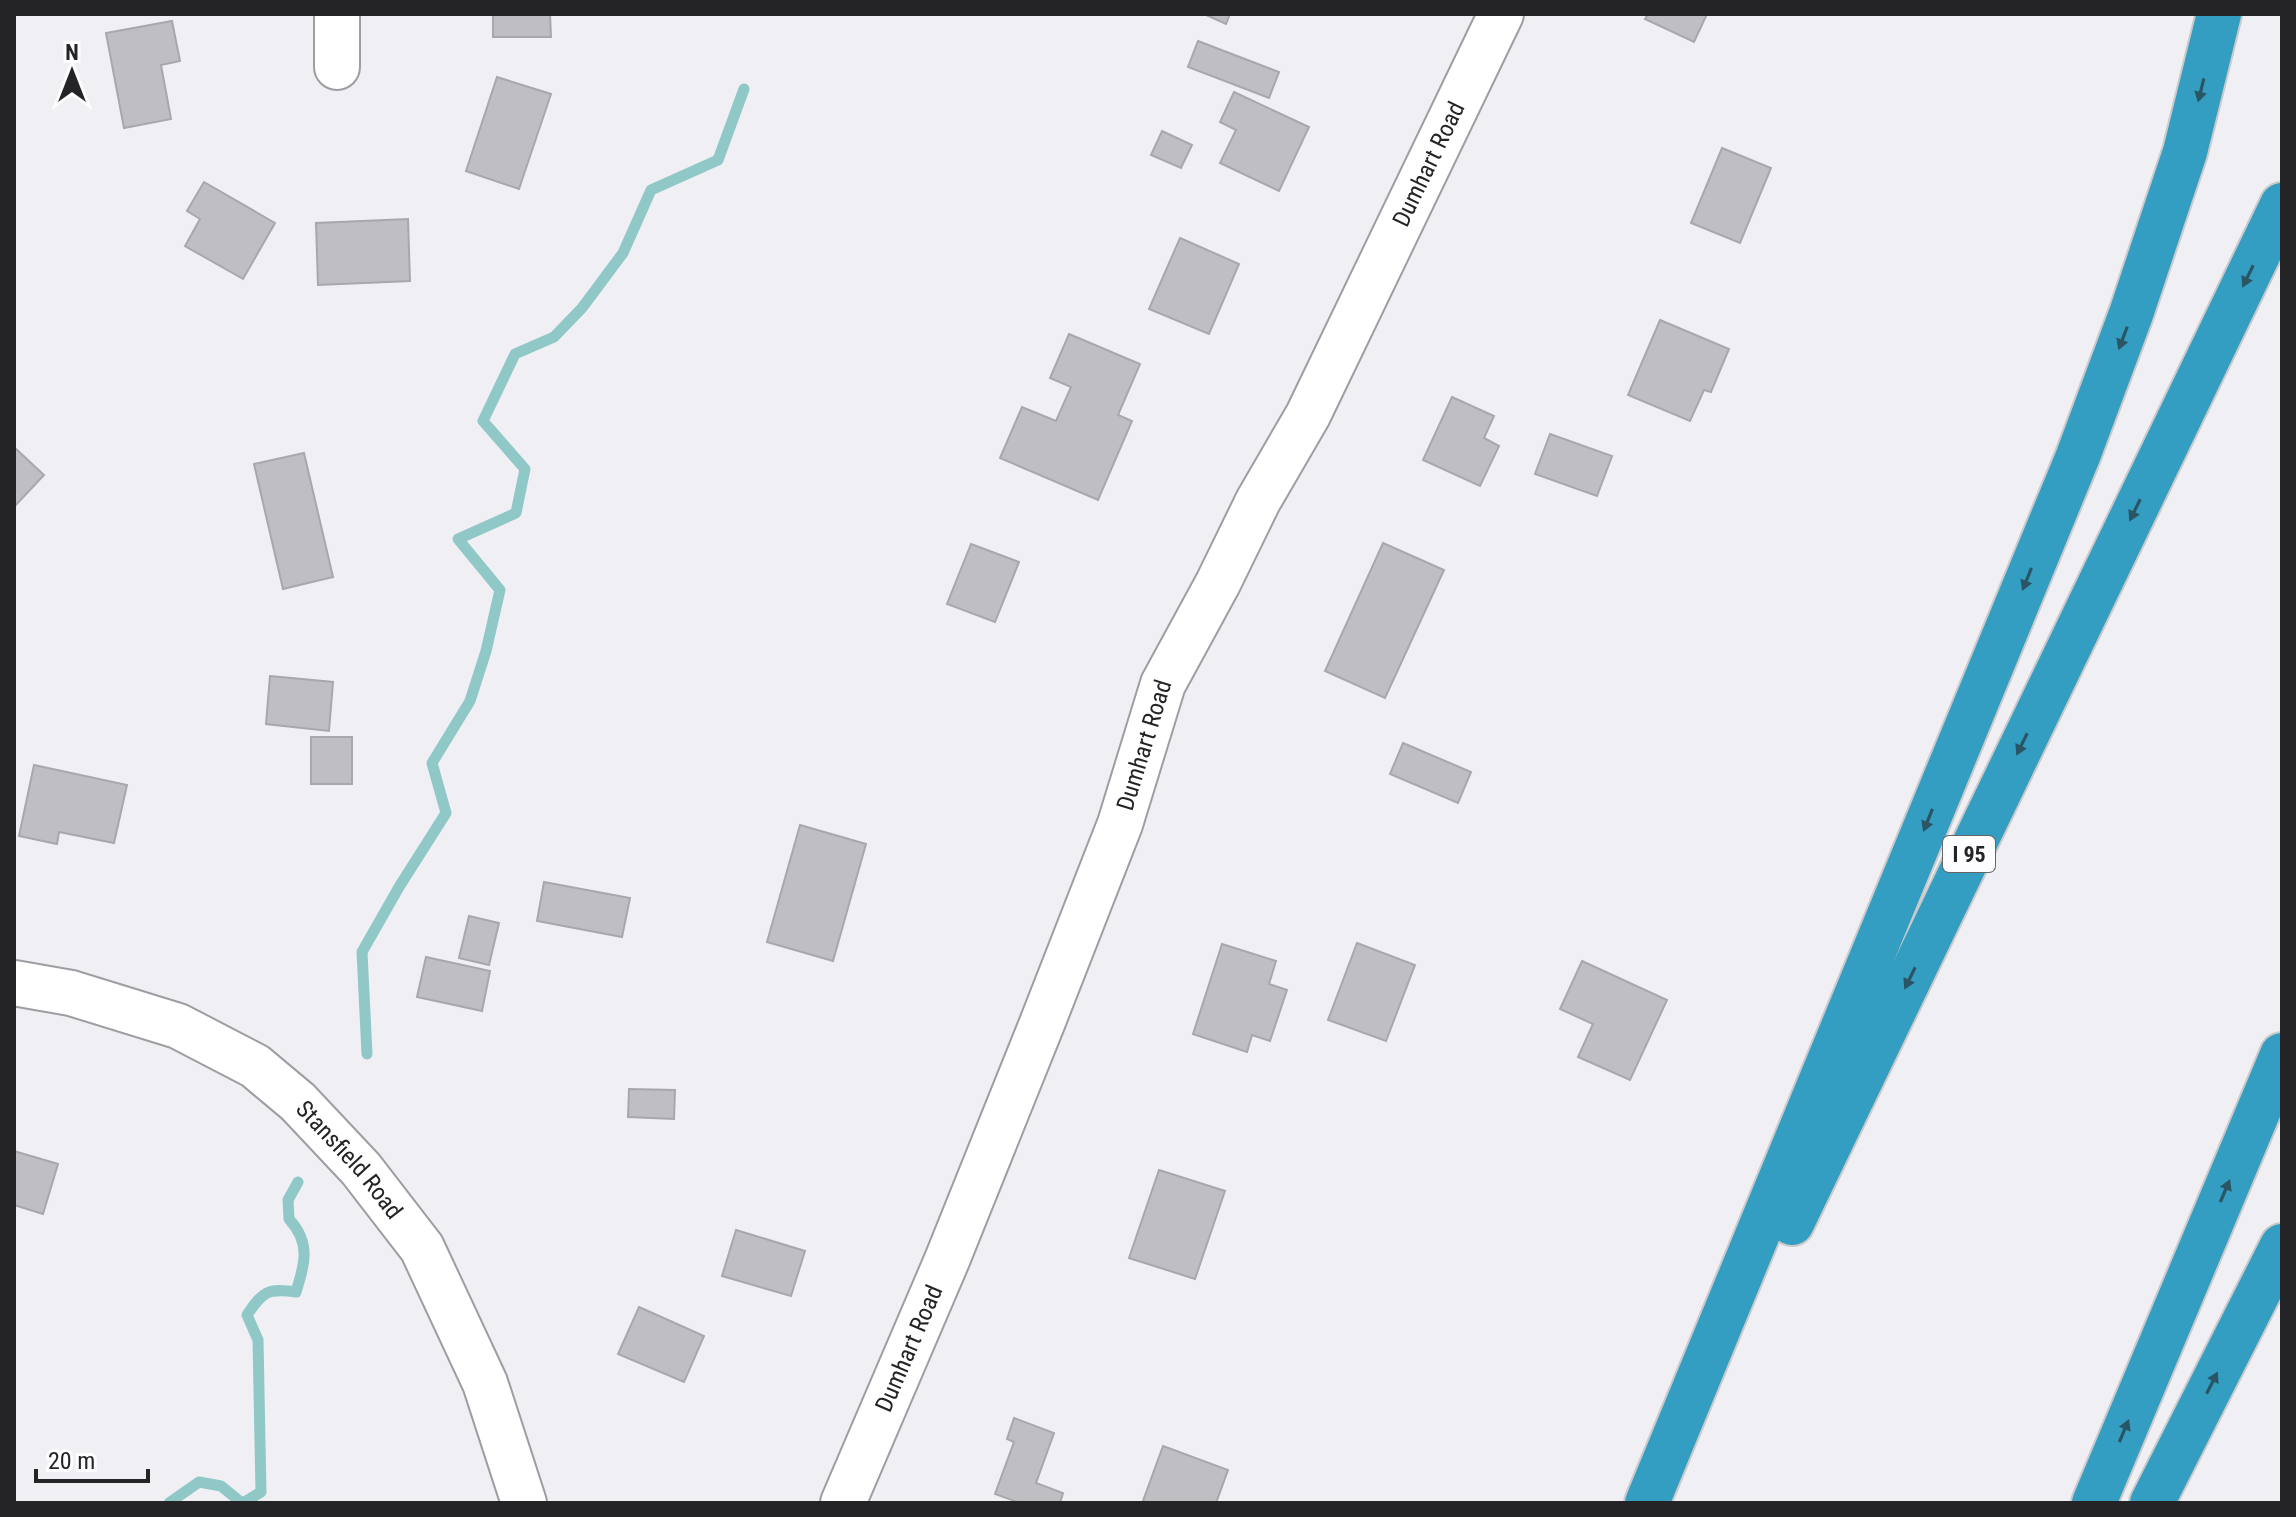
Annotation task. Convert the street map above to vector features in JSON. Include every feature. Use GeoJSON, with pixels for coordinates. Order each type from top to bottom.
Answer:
{"type":"FeatureCollection","features":[{"type":"Feature","properties":{"kind":"highway"},"geometry":{"type":"LineString","coordinates":[[1647,1503],[2078,456],[2131,314],[2185,152],[2219,14]]}},
{"type":"Feature","properties":{"kind":"highway","name":"I 95"},"geometry":{"type":"LineString","coordinates":[[1657,1503],[2282,205]]}},
{"type":"Feature","properties":{"kind":"highway"},"geometry":{"type":"LineString","coordinates":[[2094,1503],[2282,1055]]}},
{"type":"Feature","properties":{"kind":"highway"},"geometry":{"type":"LineString","coordinates":[[2152,1503],[2282,1246]]}},
{"type":"Feature","properties":{"kind":"street"},"geometry":{"type":"LineString","coordinates":[[337,14],[337,67]]}},
{"type":"Feature","properties":{"kind":"street","name":"Dumhart Road"},"geometry":{"type":"LineString","coordinates":[[843,1503],[947,1260],[1049,1007],[1120,824],[1163,684],[1258,501],[1308,415],[1501,14]]}},
{"type":"Feature","properties":{"kind":"street","name":"Stansfield Road"},"geometry":{"type":"LineString","coordinates":[[14,983],[71,993],[178,1026],[255,1066],[298,1102],[361,1169],[422,1248],[485,1383],[524,1503]]}},
{"type":"Feature","properties":{"kind":"building"},"geometry":{"type":"Polygon","coordinates":[[[493,14],[550,14],[551,37],[493,37],[493,14]]]}},
{"type":"Feature","properties":{"kind":"building"},"geometry":{"type":"Polygon","coordinates":[[[1204,14],[1230,14],[1226,24],[1204,14]]]}},
{"type":"Feature","properties":{"kind":"building"},"geometry":{"type":"Polygon","coordinates":[[[1648,14],[1707,14],[1694,42],[1645,19],[1648,14]]]}},
{"type":"Feature","properties":{"kind":"building"},"geometry":{"type":"Polygon","coordinates":[[[172,21],[180,61],[161,65],[171,119],[124,128],[106,33],[172,21]]]}},
{"type":"Feature","properties":{"kind":"building"},"geometry":{"type":"Polygon","coordinates":[[[1198,41],[1279,72],[1269,98],[1188,67],[1198,41]]]}},
{"type":"Feature","properties":{"kind":"building"},"geometry":{"type":"Polygon","coordinates":[[[497,77],[551,94],[519,189],[466,171],[497,77]]]}},
{"type":"Feature","properties":{"kind":"building"},"geometry":{"type":"Polygon","coordinates":[[[1234,92],[1309,127],[1279,191],[1220,163],[1236,130],[1220,122],[1234,92]]]}},
{"type":"Feature","properties":{"kind":"building"},"geometry":{"type":"Polygon","coordinates":[[[1162,131],[1192,145],[1181,168],[1151,155],[1162,131]]]}},
{"type":"Feature","properties":{"kind":"building"},"geometry":{"type":"Polygon","coordinates":[[[1722,148],[1771,168],[1740,243],[1691,223],[1722,148]]]}},
{"type":"Feature","properties":{"kind":"building"},"geometry":{"type":"Polygon","coordinates":[[[204,182],[275,223],[243,279],[185,246],[200,219],[187,211],[204,182]]]}},
{"type":"Feature","properties":{"kind":"building"},"geometry":{"type":"Polygon","coordinates":[[[408,219],[410,281],[318,285],[316,223],[408,219]]]}},
{"type":"Feature","properties":{"kind":"building"},"geometry":{"type":"Polygon","coordinates":[[[1180,238],[1239,264],[1209,334],[1149,309],[1180,238]]]}},
{"type":"Feature","properties":{"kind":"building"},"geometry":{"type":"Polygon","coordinates":[[[1660,320],[1729,349],[1711,392],[1704,390],[1690,421],[1628,395],[1660,320]]]}},
{"type":"Feature","properties":{"kind":"building"},"geometry":{"type":"Polygon","coordinates":[[[1069,334],[1140,364],[1118,415],[1132,421],[1098,500],[1000,458],[1022,407],[1056,421],[1071,387],[1050,378],[1069,334]]]}},
{"type":"Feature","properties":{"kind":"building"},"geometry":{"type":"Polygon","coordinates":[[[1452,397],[1494,416],[1484,438],[1499,446],[1480,486],[1423,460],[1452,397]]]}},
{"type":"Feature","properties":{"kind":"building"},"geometry":{"type":"Polygon","coordinates":[[[1550,434],[1612,456],[1597,496],[1535,474],[1550,434]]]}},
{"type":"Feature","properties":{"kind":"building"},"geometry":{"type":"Polygon","coordinates":[[[14,447],[44,475],[14,507],[14,447]]]}},
{"type":"Feature","properties":{"kind":"building"},"geometry":{"type":"Polygon","coordinates":[[[304,453],[333,577],[283,589],[254,464],[304,453]]]}},
{"type":"Feature","properties":{"kind":"building"},"geometry":{"type":"Polygon","coordinates":[[[1383,543],[1444,570],[1385,698],[1325,671],[1383,543]]]}},
{"type":"Feature","properties":{"kind":"building"},"geometry":{"type":"Polygon","coordinates":[[[971,544],[1019,562],[995,622],[947,604],[971,544]]]}},
{"type":"Feature","properties":{"kind":"building"},"geometry":{"type":"Polygon","coordinates":[[[270,676],[333,682],[329,731],[266,724],[270,676]]]}},
{"type":"Feature","properties":{"kind":"building"},"geometry":{"type":"Polygon","coordinates":[[[311,737],[352,737],[352,784],[311,784],[311,737]]]}},
{"type":"Feature","properties":{"kind":"building"},"geometry":{"type":"Polygon","coordinates":[[[1403,743],[1471,772],[1458,803],[1390,774],[1403,743]]]}},
{"type":"Feature","properties":{"kind":"building"},"geometry":{"type":"Polygon","coordinates":[[[34,765],[127,785],[114,843],[59,832],[57,844],[19,836],[34,765]]]}},
{"type":"Feature","properties":{"kind":"building"},"geometry":{"type":"Polygon","coordinates":[[[800,825],[866,844],[833,961],[767,942],[800,825]]]}},
{"type":"Feature","properties":{"kind":"building"},"geometry":{"type":"Polygon","coordinates":[[[544,882],[630,898],[622,937],[537,921],[544,882]]]}},
{"type":"Feature","properties":{"kind":"building"},"geometry":{"type":"Polygon","coordinates":[[[469,916],[499,923],[489,965],[459,958],[469,916]]]}},
{"type":"Feature","properties":{"kind":"building"},"geometry":{"type":"Polygon","coordinates":[[[1357,943],[1415,965],[1386,1041],[1328,1020],[1357,943]]]}},
{"type":"Feature","properties":{"kind":"building"},"geometry":{"type":"Polygon","coordinates":[[[1222,944],[1276,961],[1269,984],[1287,990],[1270,1041],[1252,1035],[1247,1052],[1193,1034],[1222,944]]]}},
{"type":"Feature","properties":{"kind":"building"},"geometry":{"type":"Polygon","coordinates":[[[426,957],[490,971],[482,1011],[417,997],[426,957]]]}},
{"type":"Feature","properties":{"kind":"building"},"geometry":{"type":"Polygon","coordinates":[[[1582,961],[1667,1000],[1630,1080],[1578,1057],[1593,1024],[1560,1009],[1582,961]]]}},
{"type":"Feature","properties":{"kind":"building"},"geometry":{"type":"Polygon","coordinates":[[[629,1089],[675,1090],[674,1119],[628,1117],[629,1089]]]}},
{"type":"Feature","properties":{"kind":"building"},"geometry":{"type":"Polygon","coordinates":[[[14,1151],[58,1164],[43,1214],[14,1205],[14,1151]]]}},
{"type":"Feature","properties":{"kind":"building"},"geometry":{"type":"Polygon","coordinates":[[[1159,1170],[1225,1191],[1195,1279],[1129,1258],[1159,1170]]]}},
{"type":"Feature","properties":{"kind":"building"},"geometry":{"type":"Polygon","coordinates":[[[736,1230],[805,1251],[791,1296],[722,1276],[736,1230]]]}},
{"type":"Feature","properties":{"kind":"building"},"geometry":{"type":"Polygon","coordinates":[[[639,1307],[704,1336],[684,1382],[618,1354],[639,1307]]]}},
{"type":"Feature","properties":{"kind":"building"},"geometry":{"type":"Polygon","coordinates":[[[1014,1418],[1054,1433],[1036,1483],[1063,1493],[1060,1503],[1020,1503],[995,1494],[1014,1442],[1007,1439],[1014,1418]]]}},
{"type":"Feature","properties":{"kind":"building"},"geometry":{"type":"Polygon","coordinates":[[[1163,1446],[1228,1470],[1216,1503],[1143,1501],[1163,1446]]]}},
{"type":"Feature","properties":{"kind":"waterway"},"geometry":{"type":"LineString","coordinates":[[367,1054],[362,952],[446,813],[432,763],[470,701],[486,651],[500,590],[458,539],[516,513],[525,469],[483,421],[515,354],[554,337],[582,308],[623,253],[651,190],[718,160],[744,89]]}},
{"type":"Feature","properties":{"kind":"waterway"},"geometry":{"type":"LineString","coordinates":[[243,1503],[261,1492],[258,1340],[247,1315],[267,1293],[296,1292],[304,1254],[301,1236],[289,1219],[288,1200],[298,1182]]}},
{"type":"Feature","properties":{"kind":"waterway"},"geometry":{"type":"LineString","coordinates":[[169,1503],[199,1482],[221,1486],[242,1503]]}}]}
